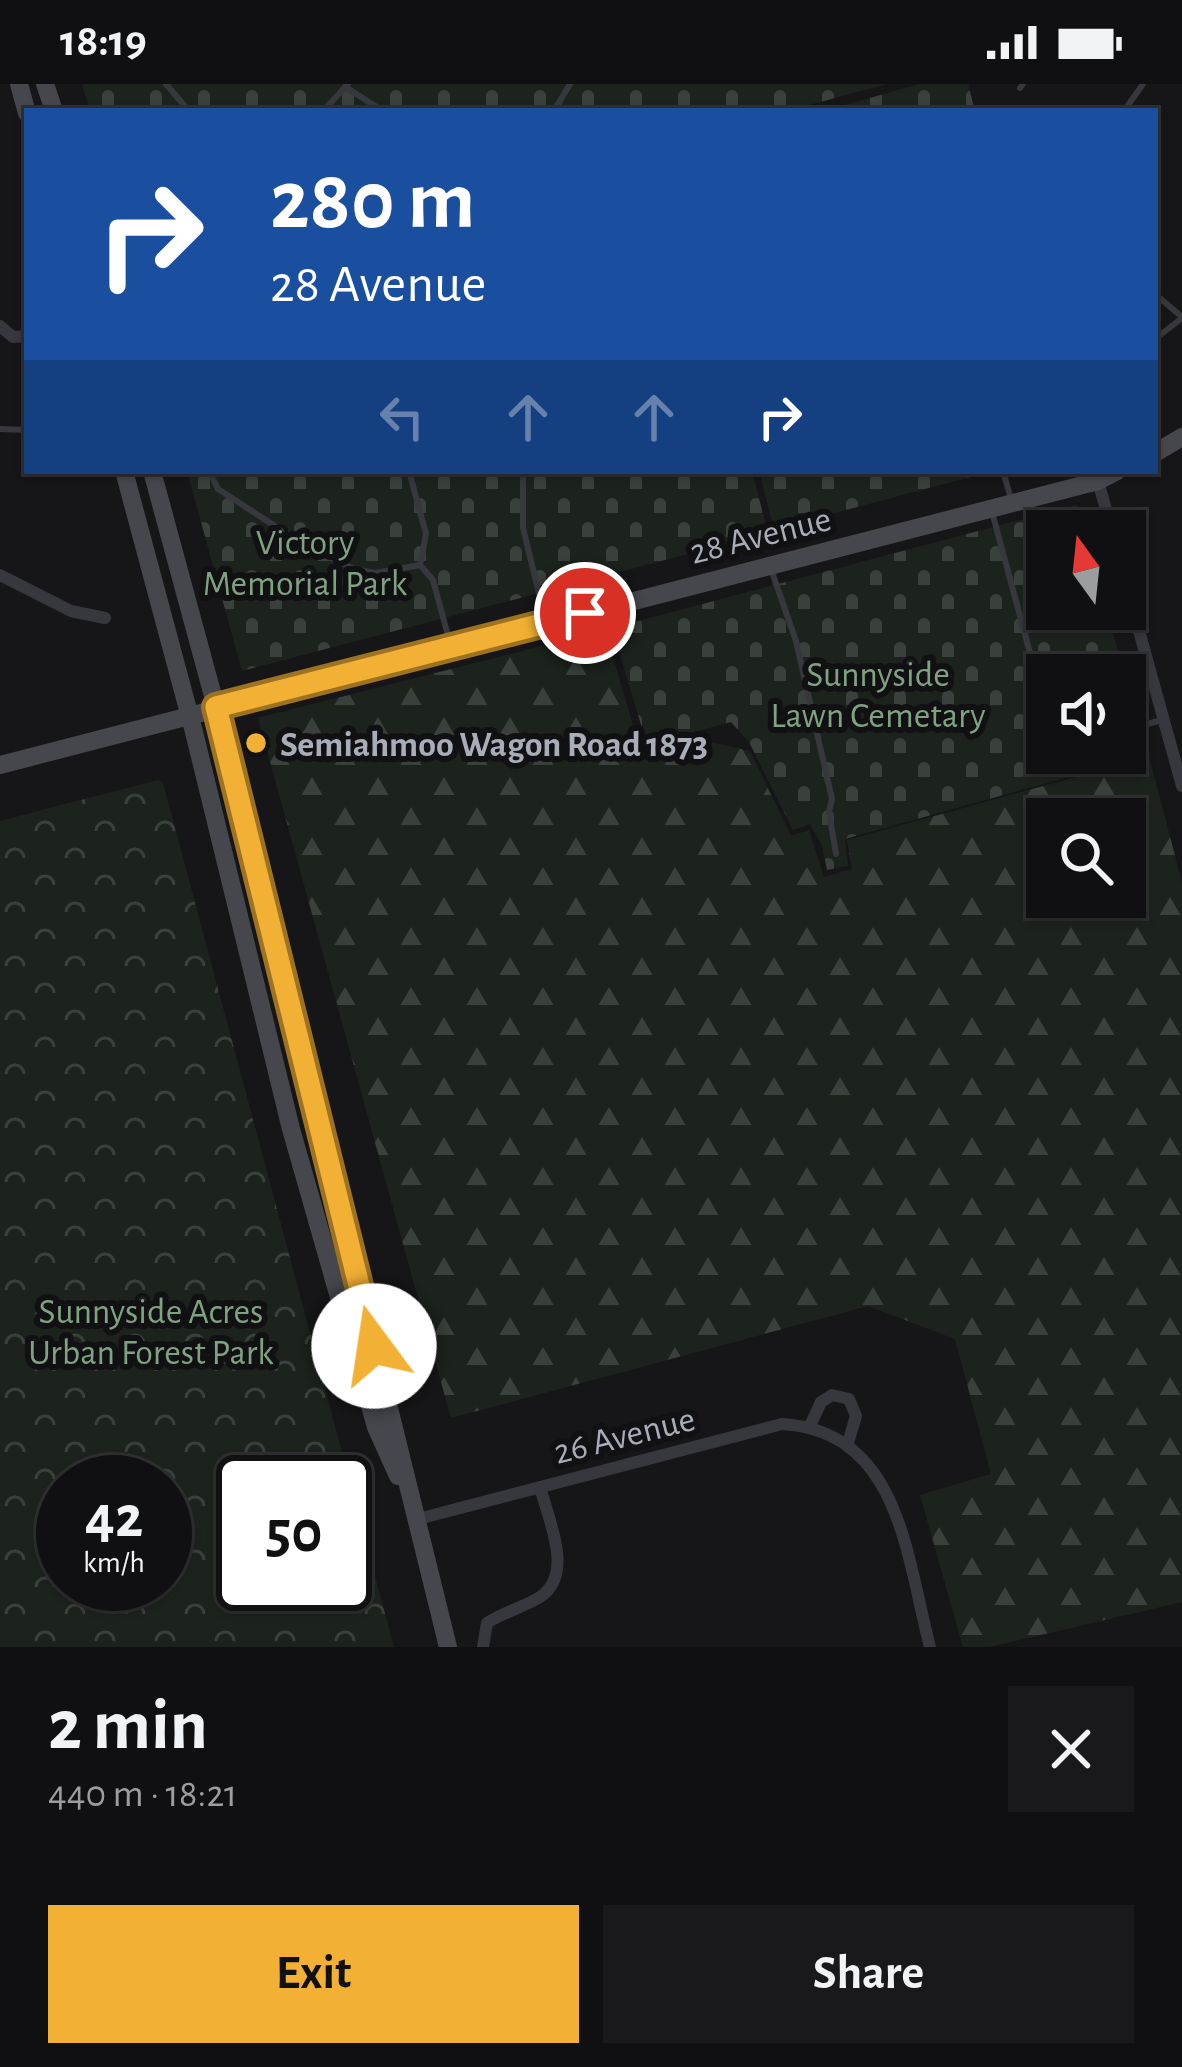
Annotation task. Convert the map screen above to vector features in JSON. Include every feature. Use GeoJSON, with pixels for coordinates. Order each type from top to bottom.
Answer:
{"type":"FeatureCollection","features":[{"type":"Feature","properties":{"kind":"main road"},"geometry":{"type":"LineString","coordinates":[[125,474],[190,714],[291,1129],[376,1427],[412,1511]]}},
{"type":"Feature","properties":{"kind":"main road"},"geometry":{"type":"LineString","coordinates":[[153,474],[216,707],[448,1647]]}},
{"type":"Feature","properties":{"kind":"main road","name":"28 Avenue"},"geometry":{"type":"LineString","coordinates":[[0,764],[1106,475]]}},
{"type":"Feature","properties":{"kind":"street"},"geometry":{"type":"LineString","coordinates":[[1106,475],[1110,510]]}},
{"type":"Feature","properties":{"kind":"street"},"geometry":{"type":"LineString","coordinates":[[0,575],[71,611],[106,617]]}},
{"type":"Feature","properties":{"kind":"street"},"geometry":{"type":"LineString","coordinates":[[1139,630],[1164,720],[1176,740],[1182,786]]}},
{"type":"Feature","properties":{"kind":"street"},"geometry":{"type":"LineString","coordinates":[[810,1426],[821,1402],[832,1395],[849,1399],[856,1416],[848,1443],[882,1481],[898,1522],[930,1647]]}},
{"type":"Feature","properties":{"kind":"street","name":"26 Avenue"},"geometry":{"type":"LineString","coordinates":[[412,1511],[540,1487],[782,1424],[810,1426],[848,1443]]}},
{"type":"Feature","properties":{"kind":"street"},"geometry":{"type":"LineString","coordinates":[[483,1647],[488,1623],[540,1597],[556,1580],[558,1561],[540,1487]]}},
{"type":"Feature","properties":{"kind":"lane"},"geometry":{"type":"LineString","coordinates":[[166,84],[186,108]]}},
{"type":"Feature","properties":{"kind":"lane"},"geometry":{"type":"LineString","coordinates":[[326,108],[347,86],[378,108]]}},
{"type":"Feature","properties":{"kind":"lane"},"geometry":{"type":"LineString","coordinates":[[1158,297],[1182,317],[1158,337]]}},
{"type":"Feature","properties":{"kind":"lane"},"geometry":{"type":"LineString","coordinates":[[210,474],[218,489],[304,544],[354,569],[375,573],[420,565]]}},
{"type":"Feature","properties":{"kind":"lane"},"geometry":{"type":"LineString","coordinates":[[410,474],[426,533],[420,565]]}},
{"type":"Feature","properties":{"kind":"lane"},"geometry":{"type":"LineString","coordinates":[[527,474],[523,475],[523,528],[546,623]]}},
{"type":"Feature","properties":{"kind":"lane"},"geometry":{"type":"LineString","coordinates":[[1004,474],[1012,503]]}},
{"type":"Feature","properties":{"kind":"lane"},"geometry":{"type":"LineString","coordinates":[[991,508],[1030,654]]}},
{"type":"Feature","properties":{"kind":"lane"},"geometry":{"type":"LineString","coordinates":[[420,565],[433,580],[451,646]]}},
{"type":"Feature","properties":{"kind":"lane"},"geometry":{"type":"LineString","coordinates":[[770,565],[809,695],[832,799],[829,812],[836,854]]}},
{"type":"Feature","properties":{"kind":"lane"},"geometry":{"type":"LineString","coordinates":[[1146,725],[1164,720]]}},
{"type":"Feature","properties":{"kind":"green space"},"geometry":{"type":"Polygon","coordinates":[[[82,84],[887,84],[798,108],[89,108],[82,84]]]}},
{"type":"Feature","properties":{"kind":"green space"},"geometry":{"type":"Polygon","coordinates":[[[919,84],[968,84],[974,108],[835,108],[919,84]]]}},
{"type":"Feature","properties":{"kind":"green space","name":"Victory Memorial Park"},"geometry":{"type":"Polygon","coordinates":[[[188,474],[753,474],[768,533],[242,671],[188,474]]]}},
{"type":"Feature","properties":{"kind":"green space"},"geometry":{"type":"Polygon","coordinates":[[[760,474],[982,474],[774,529],[760,474]]]}},
{"type":"Feature","properties":{"kind":"green space","name":"Sunnyside Lawn Cemetary"},"geometry":{"type":"Polygon","coordinates":[[[1026,518],[1026,630],[1112,630],[1119,654],[1026,654],[1026,774],[1079,774],[845,839],[848,866],[827,870],[822,846],[810,824],[793,830],[749,742],[731,722],[647,745],[612,628],[1026,518]]]}},
{"type":"Feature","properties":{"kind":"green space"},"geometry":{"type":"Polygon","coordinates":[[[605,630],[641,753],[697,739],[750,751],[791,836],[809,830],[824,877],[852,869],[847,840],[1087,774],[1146,774],[1149,757],[1182,882],[1182,1602],[989,1647],[963,1647],[920,1495],[991,1474],[955,1339],[868,1306],[451,1418],[258,718],[605,630]]]}},
{"type":"Feature","properties":{"kind":"green space","name":"Sunnyside Acres Urban Forest Park"},"geometry":{"type":"Polygon","coordinates":[[[158,780],[163,783],[343,1455],[216,1455],[216,1611],[372,1611],[372,1565],[394,1647],[0,1647],[0,821],[158,780]]]}},
{"type":"Feature","properties":{"kind":"place","name":"Semiahmoo Wagon Road 1873"},"geometry":{"type":"Point","coordinates":[256,743]}},
{"type":"Feature","properties":{"kind":"route"},"geometry":{"type":"LineString","coordinates":[[374,1346],[216,707],[585,613]]}}]}
